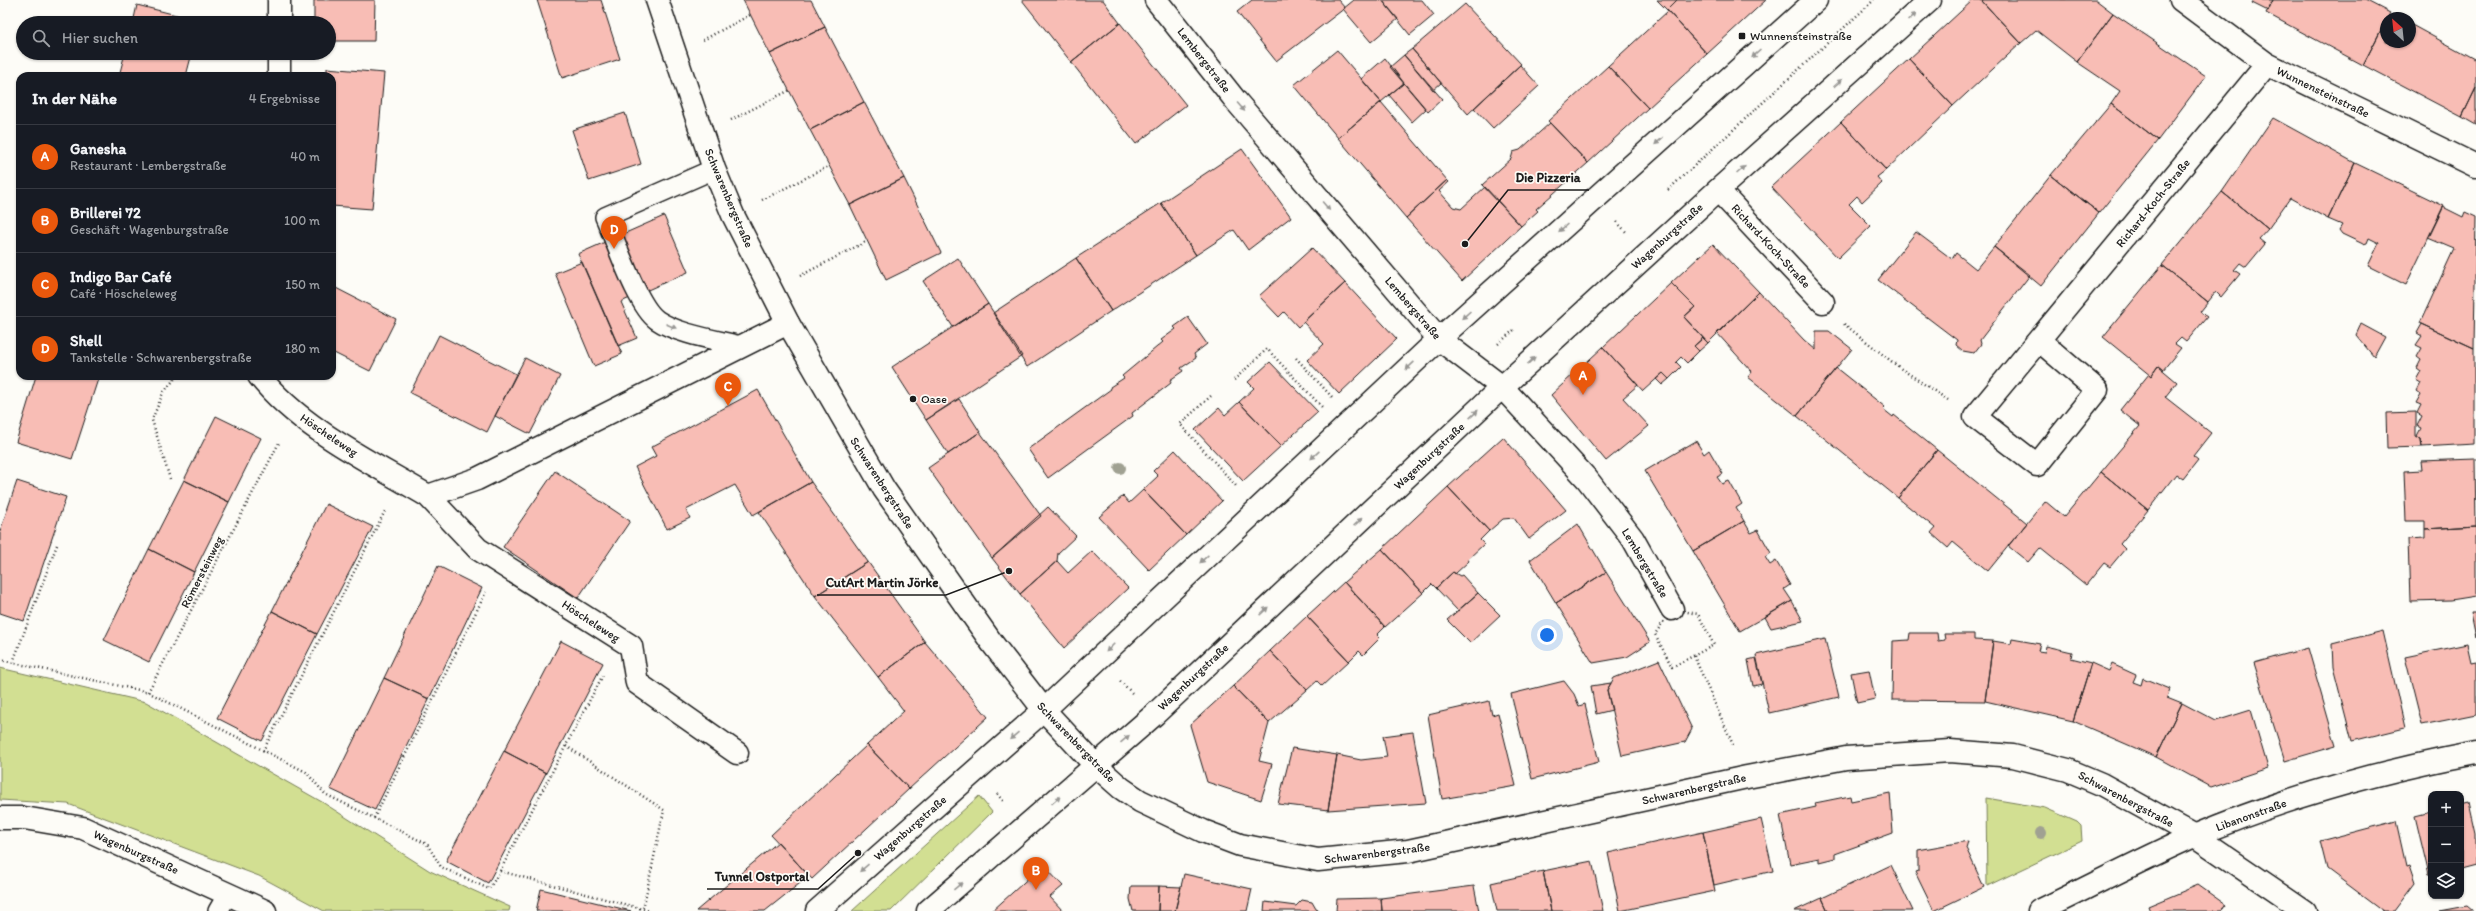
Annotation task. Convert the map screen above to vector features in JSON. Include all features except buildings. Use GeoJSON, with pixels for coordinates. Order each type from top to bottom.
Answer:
{"type":"FeatureCollection","features":[{"type":"Feature","properties":{"kind":"street"},"geometry":{"type":"LineString","coordinates":[[279,0],[279,16]]}},
{"type":"Feature","properties":{"kind":"street","name":"Schwarenbergstraße"},"geometry":{"type":"LineString","coordinates":[[657,0],[714,169],[734,215],[788,323],[884,489],[992,643],[1044,710],[1095,765],[1121,788],[1140,801],[1203,831],[1240,845],[1318,860],[1408,851],[1747,777],[1846,758],[1950,751],[2013,756],[2068,770],[2101,784],[2195,836],[2304,911]]}},
{"type":"Feature","properties":{"kind":"street","name":"Lembergstraße"},"geometry":{"type":"LineString","coordinates":[[1156,0],[1236,101],[1439,339],[1502,388],[1587,479],[1634,540],[1672,609]]}},
{"type":"Feature","properties":{"kind":"street","name":"Wagenburgstraße"},"geometry":{"type":"LineString","coordinates":[[817,911],[1044,710],[1439,339],[1816,0]]}},
{"type":"Feature","properties":{"kind":"street","name":"Wagenburgstraße"},"geometry":{"type":"LineString","coordinates":[[928,911],[1155,714],[1646,255],[1930,0]]}},
{"type":"Feature","properties":{"kind":"street","name":"Wunnensteinstraße"},"geometry":{"type":"LineString","coordinates":[[2181,0],[2267,64],[2476,166]]}},
{"type":"Feature","properties":{"kind":"street"},"geometry":{"type":"LineString","coordinates":[[279,60],[279,72]]}},
{"type":"Feature","properties":{"kind":"street","name":"Richard-Koch-Straße"},"geometry":{"type":"LineString","coordinates":[[2040,341],[2097,390],[2037,465],[1975,417],[2040,341],[2267,64]]}},
{"type":"Feature","properties":{"kind":"street","name":"Richard-Koch-Straße"},"geometry":{"type":"LineString","coordinates":[[1718,190],[1823,302]]}},
{"type":"Feature","properties":{"kind":"street"},"geometry":{"type":"LineString","coordinates":[[428,496],[477,480],[788,323]]}},
{"type":"Feature","properties":{"kind":"street","name":"Höscheleweg"},"geometry":{"type":"LineString","coordinates":[[262,380],[271,391],[295,412],[340,444],[428,496],[478,549],[631,646],[637,683],[737,753]]}},
{"type":"Feature","properties":{"kind":"street","name":"Libanonstraße"},"geometry":{"type":"LineString","coordinates":[[2039,911],[2195,836],[2290,801],[2373,775],[2476,753]]}},
{"type":"Feature","properties":{"kind":"street","name":"Wagenburgstraße"},"geometry":{"type":"LineString","coordinates":[[0,818],[24,818],[82,828],[223,903],[265,911]]}},
{"type":"Feature","properties":{"kind":"lane"},"geometry":{"type":"LineString","coordinates":[[714,169],[605,217],[642,301],[656,320],[679,329],[741,346]]}},
{"type":"Feature","properties":{"kind":"path"},"geometry":{"type":"LineString","coordinates":[[1664,193],[1874,0]]}},
{"type":"Feature","properties":{"kind":"path"},"geometry":{"type":"LineString","coordinates":[[675,54],[750,15]]}},
{"type":"Feature","properties":{"kind":"path"},"geometry":{"type":"LineString","coordinates":[[702,134],[790,90]]}},
{"type":"Feature","properties":{"kind":"path"},"geometry":{"type":"LineString","coordinates":[[734,215],[829,166]]}},
{"type":"Feature","properties":{"kind":"path"},"geometry":{"type":"LineString","coordinates":[[1596,198],[1646,255]]}},
{"type":"Feature","properties":{"kind":"path"},"geometry":{"type":"LineString","coordinates":[[1618,236],[1630,225]]}},
{"type":"Feature","properties":{"kind":"path"},"geometry":{"type":"LineString","coordinates":[[772,291],[867,241]]}},
{"type":"Feature","properties":{"kind":"path"},"geometry":{"type":"LineString","coordinates":[[1845,325],[1930,389]]}},
{"type":"Feature","properties":{"kind":"path"},"geometry":{"type":"LineString","coordinates":[[1474,366],[1519,326]]}},
{"type":"Feature","properties":{"kind":"path"},"geometry":{"type":"LineString","coordinates":[[1234,380],[1268,349],[1348,424]]}},
{"type":"Feature","properties":{"kind":"path"},"geometry":{"type":"LineString","coordinates":[[1296,358],[1348,424]]}},
{"type":"Feature","properties":{"kind":"path"},"geometry":{"type":"LineString","coordinates":[[170,479],[152,420],[163,393],[174,380]]}},
{"type":"Feature","properties":{"kind":"path"},"geometry":{"type":"LineString","coordinates":[[1211,396],[1180,424],[1258,509]]}},
{"type":"Feature","properties":{"kind":"path","name":"Römersteinweg"},"geometry":{"type":"LineString","coordinates":[[148,692],[271,459]]}},
{"type":"Feature","properties":{"kind":"path"},"geometry":{"type":"LineString","coordinates":[[263,751],[386,508]]}},
{"type":"Feature","properties":{"kind":"path"},"geometry":{"type":"LineString","coordinates":[[13,662],[56,545]]}},
{"type":"Feature","properties":{"kind":"path"},"geometry":{"type":"LineString","coordinates":[[374,818],[489,584]]}},
{"type":"Feature","properties":{"kind":"path"},"geometry":{"type":"LineString","coordinates":[[1656,634],[1672,667],[1714,645],[1698,614]]}},
{"type":"Feature","properties":{"kind":"path"},"geometry":{"type":"LineString","coordinates":[[1694,656],[1747,777]]}},
{"type":"Feature","properties":{"kind":"path"},"geometry":{"type":"LineString","coordinates":[[0,660],[148,692],[306,772],[325,794],[427,844],[441,867],[489,890],[604,673]]}},
{"type":"Feature","properties":{"kind":"path"},"geometry":{"type":"LineString","coordinates":[[1097,661],[1155,714]]}},
{"type":"Feature","properties":{"kind":"path"},"geometry":{"type":"LineString","coordinates":[[566,746],[664,810],[643,909]]}},
{"type":"Feature","properties":{"kind":"path"},"geometry":{"type":"LineString","coordinates":[[976,770],[1025,827]]}},
{"type":"Feature","properties":{"kind":"path"},"geometry":{"type":"LineString","coordinates":[[500,871],[650,911]]}},
{"type":"Feature","properties":{"kind":"green space"},"geometry":{"type":"Polygon","coordinates":[[[0,668],[146,702],[322,802],[430,871],[510,907],[509,911],[324,911],[259,876],[68,804],[0,800],[0,668]]]}},
{"type":"Feature","properties":{"kind":"green space"},"geometry":{"type":"Polygon","coordinates":[[[979,796],[992,812],[891,911],[852,911],[979,796]]]}},
{"type":"Feature","properties":{"kind":"green space"},"geometry":{"type":"Polygon","coordinates":[[[1986,798],[2045,808],[2077,822],[2081,826],[2082,841],[1987,886],[1986,798]]]}},
{"type":"Feature","properties":{"kind":"place","name":"Wunnensteinstraße"},"geometry":{"type":"Point","coordinates":[1742,36]}},
{"type":"Feature","properties":{"kind":"place","name":"Die Pizzeria"},"geometry":{"type":"Point","coordinates":[1465,244]}},
{"type":"Feature","properties":{"kind":"place","name":"Shell"},"geometry":{"type":"Point","coordinates":[614,249]}},
{"type":"Feature","properties":{"kind":"place","name":"Ganesha"},"geometry":{"type":"Point","coordinates":[1583,395]}},
{"type":"Feature","properties":{"kind":"place","name":"Oase"},"geometry":{"type":"Point","coordinates":[913,399]}},
{"type":"Feature","properties":{"kind":"place","name":"Indigo Bar Café"},"geometry":{"type":"Point","coordinates":[728,406]}},
{"type":"Feature","properties":{"kind":"place","name":"CutArt Martin Jörke"},"geometry":{"type":"Point","coordinates":[1009,571]}},
{"type":"Feature","properties":{"kind":"place","name":"Tunnel Ostportal"},"geometry":{"type":"Point","coordinates":[858,853]}},
{"type":"Feature","properties":{"kind":"place","name":"Brillerei 72"},"geometry":{"type":"Point","coordinates":[1036,890]}}]}
